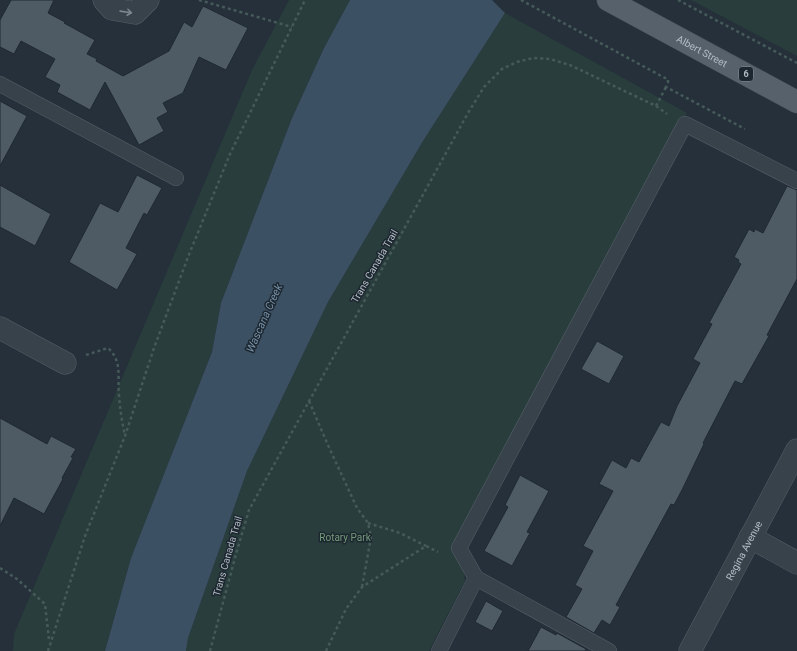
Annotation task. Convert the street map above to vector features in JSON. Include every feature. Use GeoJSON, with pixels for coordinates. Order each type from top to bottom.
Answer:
{"type":"FeatureCollection","features":[{"type":"Feature","properties":{"kind":"main road","name":"Albert Street"},"geometry":{"type":"LineString","coordinates":[[608,0],[797,102]]}},
{"type":"Feature","properties":{"kind":"street"},"geometry":{"type":"LineString","coordinates":[[104,0],[112,9],[135,13],[148,0]]}},
{"type":"Feature","properties":{"kind":"street"},"geometry":{"type":"LineString","coordinates":[[0,328],[65,362]]}},
{"type":"Feature","properties":{"kind":"street","name":"Regina Avenue"},"geometry":{"type":"LineString","coordinates":[[690,651],[797,450]]}},
{"type":"Feature","properties":{"kind":"street"},"geometry":{"type":"LineString","coordinates":[[750,538],[797,563]]}},
{"type":"Feature","properties":{"kind":"lane"},"geometry":{"type":"LineString","coordinates":[[0,84],[176,178]]}},
{"type":"Feature","properties":{"kind":"lane"},"geometry":{"type":"LineString","coordinates":[[609,651],[476,578],[459,548],[685,124],[797,181]]}},
{"type":"Feature","properties":{"kind":"lane"},"geometry":{"type":"LineString","coordinates":[[439,651],[476,578]]}},
{"type":"Feature","properties":{"kind":"path"},"geometry":{"type":"LineString","coordinates":[[199,0],[292,27]]}},
{"type":"Feature","properties":{"kind":"path"},"geometry":{"type":"LineString","coordinates":[[48,651],[84,536],[125,436],[154,348],[192,249],[230,154],[305,0]]}},
{"type":"Feature","properties":{"kind":"path"},"geometry":{"type":"LineString","coordinates":[[520,0],[668,79],[666,87],[656,106]]}},
{"type":"Feature","properties":{"kind":"path"},"geometry":{"type":"LineString","coordinates":[[678,0],[797,63]]}},
{"type":"Feature","properties":{"kind":"path","name":"Trans Canada Trail"},"geometry":{"type":"LineString","coordinates":[[210,651],[249,510],[468,113],[484,87],[502,69],[516,62],[533,58],[550,59],[570,65],[656,106],[672,116]]}},
{"type":"Feature","properties":{"kind":"path"},"geometry":{"type":"LineString","coordinates":[[666,87],[749,131]]}},
{"type":"Feature","properties":{"kind":"path"},"geometry":{"type":"LineString","coordinates":[[65,362],[108,348],[115,354],[118,365],[118,393],[125,436]]}},
{"type":"Feature","properties":{"kind":"path"},"geometry":{"type":"LineString","coordinates":[[309,400],[357,508],[368,523],[371,537],[362,587]]}},
{"type":"Feature","properties":{"kind":"path"},"geometry":{"type":"LineString","coordinates":[[368,523],[400,532],[452,559],[459,548]]}},
{"type":"Feature","properties":{"kind":"path"},"geometry":{"type":"LineString","coordinates":[[326,651],[346,609],[362,587],[426,546]]}},
{"type":"Feature","properties":{"kind":"path"},"geometry":{"type":"LineString","coordinates":[[0,568],[17,579],[45,604],[50,642]]}},
{"type":"Feature","properties":{"kind":"green space"},"geometry":{"type":"Polygon","coordinates":[[[289,0],[350,0],[324,48],[292,118],[221,303],[212,352],[131,558],[105,651],[13,651],[14,634],[252,70],[289,0]]]}},
{"type":"Feature","properties":{"kind":"green space"},"geometry":{"type":"Polygon","coordinates":[[[691,0],[797,0],[797,56],[691,0]]]}},
{"type":"Feature","properties":{"kind":"green space","name":"Rotary Park"},"geometry":{"type":"Polygon","coordinates":[[[505,13],[687,113],[459,536],[465,581],[429,651],[186,651],[188,638],[247,471],[328,302],[423,141],[505,13]]]}},
{"type":"Feature","properties":{"kind":"water","name":"Wascana Creek"},"geometry":{"type":"Polygon","coordinates":[[[350,0],[492,0],[505,13],[423,141],[328,302],[247,471],[188,638],[186,651],[105,651],[131,558],[212,352],[221,303],[292,118],[324,48],[350,0]]]}},
{"type":"Feature","properties":{"kind":"building"},"geometry":{"type":"Polygon","coordinates":[[[11,0],[54,0],[48,13],[95,40],[87,54],[97,59],[96,61],[123,76],[169,51],[184,22],[192,27],[203,6],[248,28],[226,70],[199,57],[183,93],[163,103],[168,112],[157,118],[164,131],[139,145],[105,82],[90,110],[57,92],[60,85],[45,77],[55,59],[21,41],[14,54],[0,47],[0,20],[11,0]]]}},
{"type":"Feature","properties":{"kind":"building"},"geometry":{"type":"Polygon","coordinates":[[[0,101],[27,116],[0,166],[0,101]]]}},
{"type":"Feature","properties":{"kind":"building"},"geometry":{"type":"Polygon","coordinates":[[[137,175],[162,188],[147,215],[144,213],[126,248],[137,254],[117,290],[69,262],[100,203],[118,212],[137,175]]]}},
{"type":"Feature","properties":{"kind":"building"},"geometry":{"type":"Polygon","coordinates":[[[0,185],[51,214],[35,246],[0,227],[0,185]]]}},
{"type":"Feature","properties":{"kind":"building"},"geometry":{"type":"Polygon","coordinates":[[[787,186],[797,190],[797,279],[767,335],[769,336],[742,384],[735,381],[703,443],[704,444],[682,490],[674,505],[671,504],[616,605],[620,607],[610,625],[602,620],[594,633],[566,617],[582,589],[575,585],[593,551],[583,546],[613,491],[599,484],[612,460],[626,468],[631,458],[639,462],[661,422],[669,426],[677,406],[700,363],[693,359],[712,324],[709,323],[741,264],[738,262],[739,260],[734,257],[749,229],[754,232],[755,229],[763,233],[787,186]]]}},
{"type":"Feature","properties":{"kind":"building"},"geometry":{"type":"Polygon","coordinates":[[[597,341],[624,356],[609,384],[581,369],[597,341]]]}},
{"type":"Feature","properties":{"kind":"building"},"geometry":{"type":"Polygon","coordinates":[[[0,418],[47,444],[51,436],[76,449],[71,457],[73,458],[62,478],[63,479],[44,514],[14,498],[0,526],[0,418]]]}},
{"type":"Feature","properties":{"kind":"building"},"geometry":{"type":"Polygon","coordinates":[[[520,475],[549,491],[527,532],[530,533],[512,566],[484,551],[508,507],[505,505],[520,475]]]}},
{"type":"Feature","properties":{"kind":"building"},"geometry":{"type":"Polygon","coordinates":[[[486,601],[503,611],[492,631],[475,622],[486,601]]]}},
{"type":"Feature","properties":{"kind":"building"},"geometry":{"type":"Polygon","coordinates":[[[541,627],[556,635],[557,633],[586,649],[585,651],[528,651],[541,627]]]}}]}
